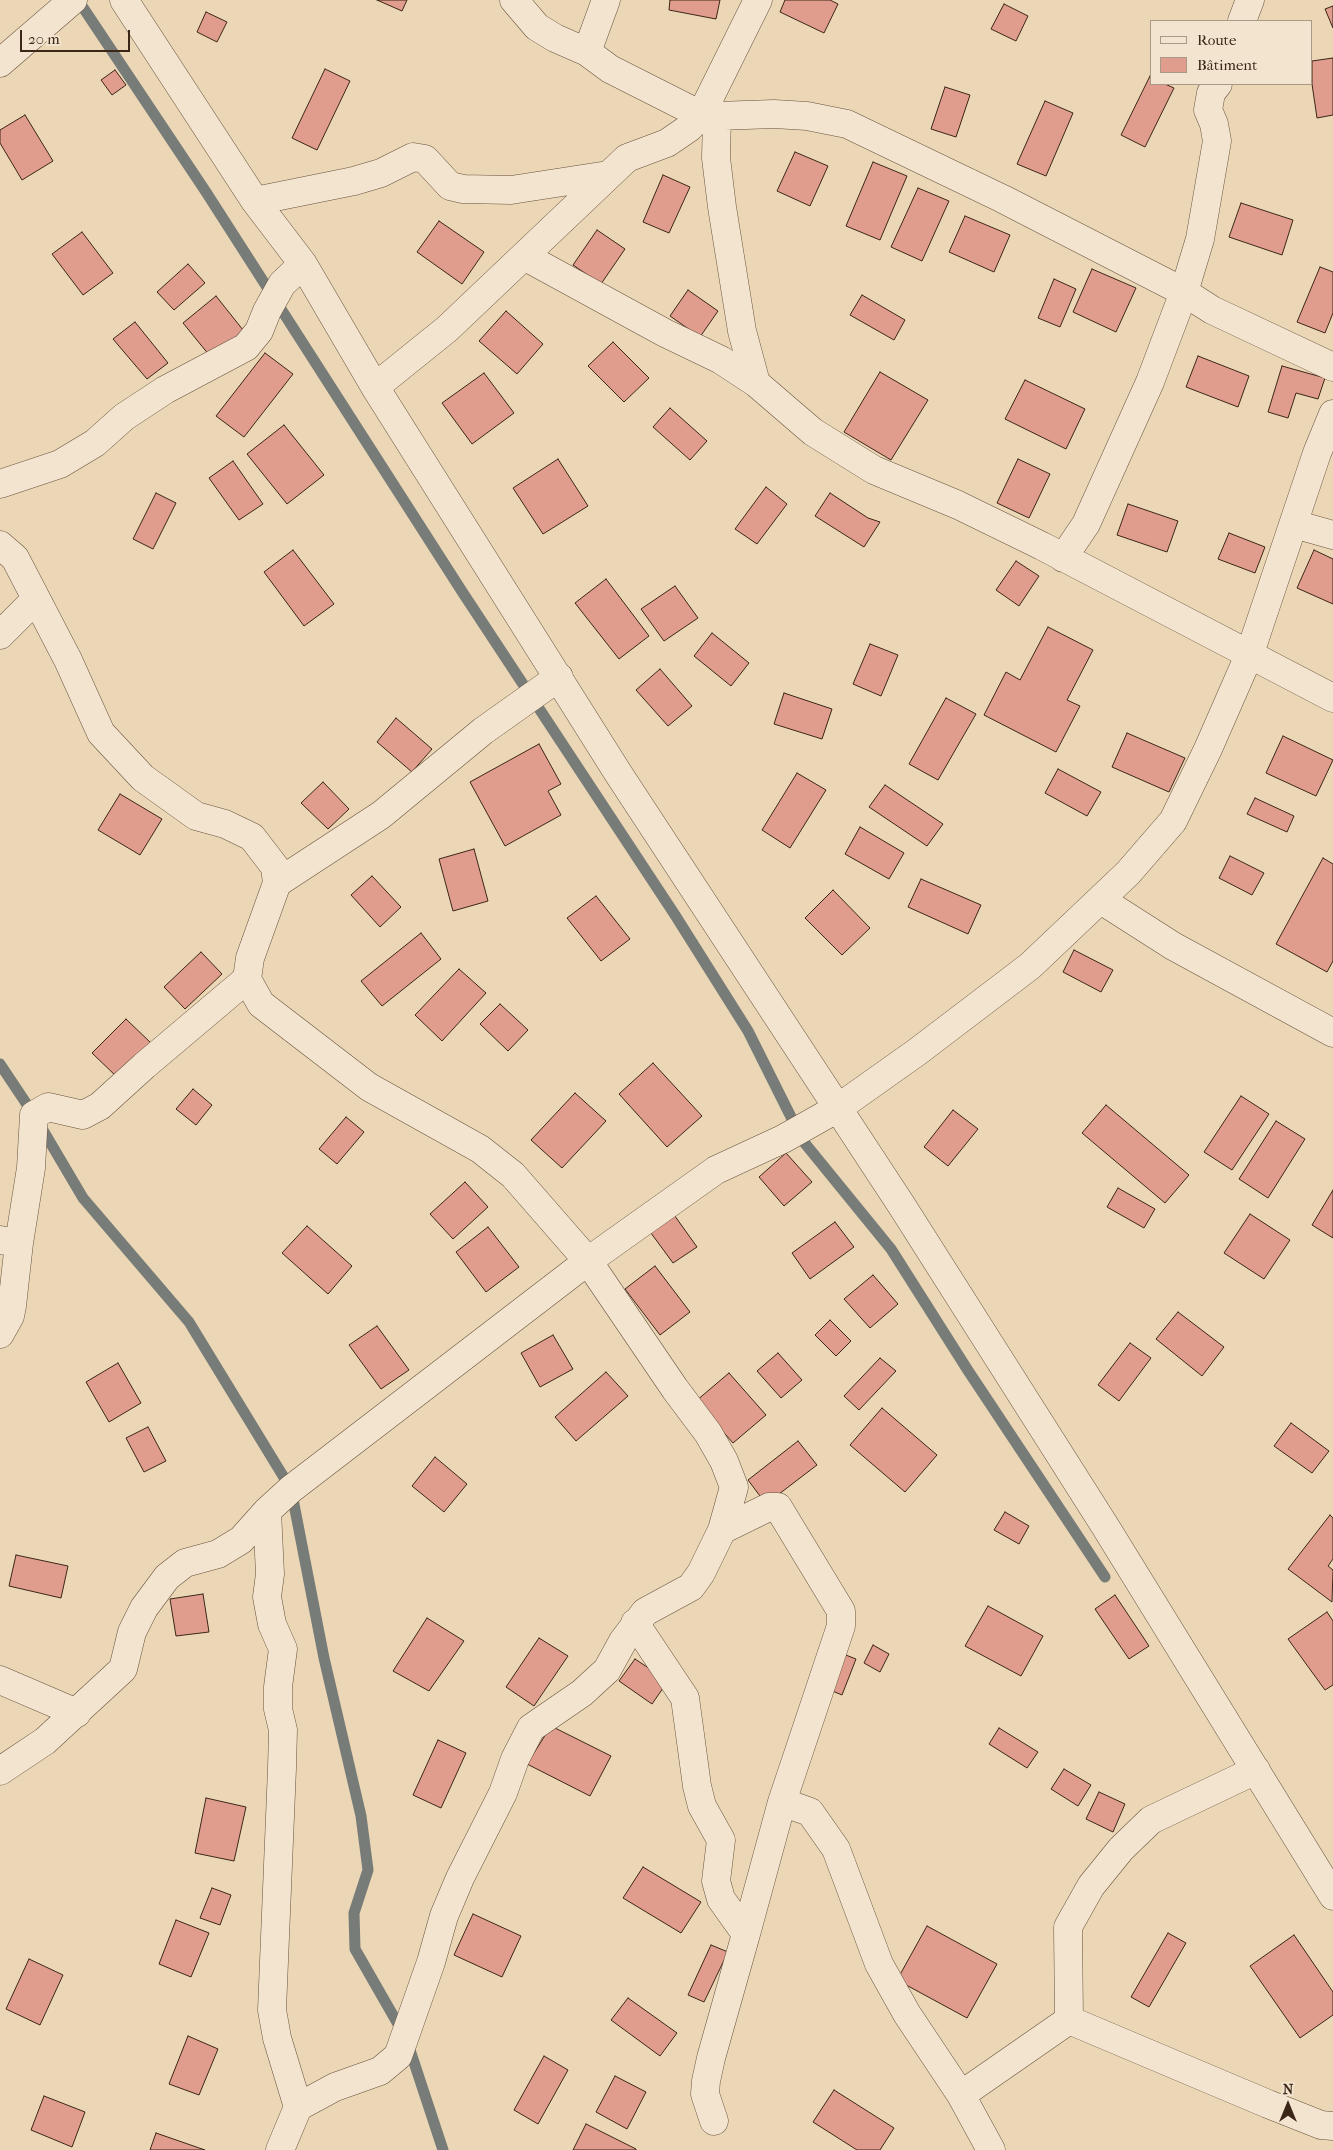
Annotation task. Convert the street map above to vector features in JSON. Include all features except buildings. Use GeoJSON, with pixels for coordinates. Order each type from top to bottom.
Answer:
{"type":"FeatureCollection","features":[{"type":"Feature","properties":{"kind":"street"},"geometry":{"type":"LineString","coordinates":[[0,63],[73,0]]}},
{"type":"Feature","properties":{"kind":"street"},"geometry":{"type":"LineString","coordinates":[[124,0],[255,201],[303,264],[375,387],[623,781],[838,1108],[1105,1526],[1333,1896]]}},
{"type":"Feature","properties":{"kind":"street"},"geometry":{"type":"LineString","coordinates":[[514,0],[537,27],[555,38],[587,52],[610,69],[709,116],[799,115],[847,124],[1003,200],[1184,292],[1212,310],[1333,366]]}},
{"type":"Feature","properties":{"kind":"street"},"geometry":{"type":"LineString","coordinates":[[587,52],[606,0]]}},
{"type":"Feature","properties":{"kind":"street"},"geometry":{"type":"LineString","coordinates":[[756,382],[742,331],[709,116],[758,0]]}},
{"type":"Feature","properties":{"kind":"street"},"geometry":{"type":"LineString","coordinates":[[1242,20],[1250,0]]}},
{"type":"Feature","properties":{"kind":"street"},"geometry":{"type":"LineString","coordinates":[[1063,558],[1086,524],[1150,382],[1184,292],[1200,239],[1216,141],[1214,124],[1208,110],[1211,93],[1217,85]]}},
{"type":"Feature","properties":{"kind":"street"},"geometry":{"type":"LineString","coordinates":[[375,387],[447,329],[627,158],[667,142],[709,116]]}},
{"type":"Feature","properties":{"kind":"street"},"geometry":{"type":"LineString","coordinates":[[255,201],[354,181],[381,173],[413,157],[425,160],[450,186],[464,189],[511,190],[608,175]]}},
{"type":"Feature","properties":{"kind":"street"},"geometry":{"type":"LineString","coordinates":[[524,256],[665,333],[721,360],[756,382],[813,432],[874,470],[958,505],[1178,619],[1250,653],[1333,698]]}},
{"type":"Feature","properties":{"kind":"street"},"geometry":{"type":"LineString","coordinates":[[0,484],[60,464],[95,442],[124,417],[165,390],[246,347],[259,331],[267,311],[282,284],[303,264]]}},
{"type":"Feature","properties":{"kind":"street"},"geometry":{"type":"LineString","coordinates":[[0,1770],[45,1741],[123,1668],[132,1632],[144,1608],[167,1577],[185,1562],[218,1554],[241,1540],[267,1511],[291,1489],[588,1261],[716,1170],[783,1139],[838,1108],[917,1052],[1030,966],[1128,873],[1173,821],[1250,653],[1317,453],[1333,414]]}},
{"type":"Feature","properties":{"kind":"street"},"geometry":{"type":"LineString","coordinates":[[1294,524],[1333,535]]}},
{"type":"Feature","properties":{"kind":"street"},"geometry":{"type":"LineString","coordinates":[[0,545],[14,558],[68,660],[101,733],[143,778],[196,816],[224,824],[252,837],[275,867],[277,883],[250,958],[248,979],[261,1004],[369,1087],[480,1149],[513,1175],[588,1261],[675,1389],[708,1433],[724,1461],[734,1487],[722,1530],[701,1573],[691,1587],[645,1612],[635,1623],[607,1670],[582,1693],[531,1728],[515,1760],[503,1793],[460,1878],[444,1916],[431,1962],[398,2056],[380,2071],[335,2087],[298,2107],[280,2150]]}},
{"type":"Feature","properties":{"kind":"street"},"geometry":{"type":"LineString","coordinates":[[0,635],[36,600]]}},
{"type":"Feature","properties":{"kind":"street"},"geometry":{"type":"LineString","coordinates":[[277,883],[381,815],[483,731],[559,677]]}},
{"type":"Feature","properties":{"kind":"street"},"geometry":{"type":"LineString","coordinates":[[1101,900],[1173,946],[1333,1033]]}},
{"type":"Feature","properties":{"kind":"street"},"geometry":{"type":"LineString","coordinates":[[0,1334],[10,1316],[12,1306],[9,1241],[31,1168],[34,1115],[48,1107],[83,1115],[100,1106],[144,1066],[248,979]]}},
{"type":"Feature","properties":{"kind":"street"},"geometry":{"type":"LineString","coordinates":[[714,2121],[705,2094],[706,2081],[782,1802],[841,1626],[841,1611],[778,1507],[769,1507],[722,1530]]}},
{"type":"Feature","properties":{"kind":"street"},"geometry":{"type":"LineString","coordinates":[[267,1511],[270,1574],[267,1597],[272,1624],[283,1648],[278,1687],[278,1708],[283,1730],[272,2010],[277,2038],[298,2107]]}},
{"type":"Feature","properties":{"kind":"street"},"geometry":{"type":"LineString","coordinates":[[635,1623],[685,1698],[697,1786],[702,1806],[720,1840],[716,1881],[721,1900],[746,1934]]}},
{"type":"Feature","properties":{"kind":"street"},"geometry":{"type":"LineString","coordinates":[[0,1680],[77,1713]]}},
{"type":"Feature","properties":{"kind":"street"},"geometry":{"type":"LineString","coordinates":[[1069,2020],[1068,1927],[1091,1886],[1121,1849],[1151,1820],[1256,1770]]}},
{"type":"Feature","properties":{"kind":"street"},"geometry":{"type":"LineString","coordinates":[[782,1802],[810,1812],[836,1848],[879,1964],[907,2014],[961,2095],[991,2150]]}},
{"type":"Feature","properties":{"kind":"street"},"geometry":{"type":"LineString","coordinates":[[961,2095],[1069,2020]]}},
{"type":"Feature","properties":{"kind":"street"},"geometry":{"type":"LineString","coordinates":[[1069,2020],[1268,2104],[1321,2125],[1333,2126]]}},
{"type":"Feature","properties":{"kind":"waterway"},"geometry":{"type":"LineString","coordinates":[[78,0],[206,192],[463,593],[675,915],[748,1031],[803,1141],[891,1249],[967,1369],[1105,1577]]}},
{"type":"Feature","properties":{"kind":"waterway"},"geometry":{"type":"LineString","coordinates":[[0,1064],[34,1115],[83,1198],[189,1322],[291,1489],[324,1658],[361,1816],[368,1870],[354,1913],[355,1949],[406,2038],[443,2150]]}}]}
